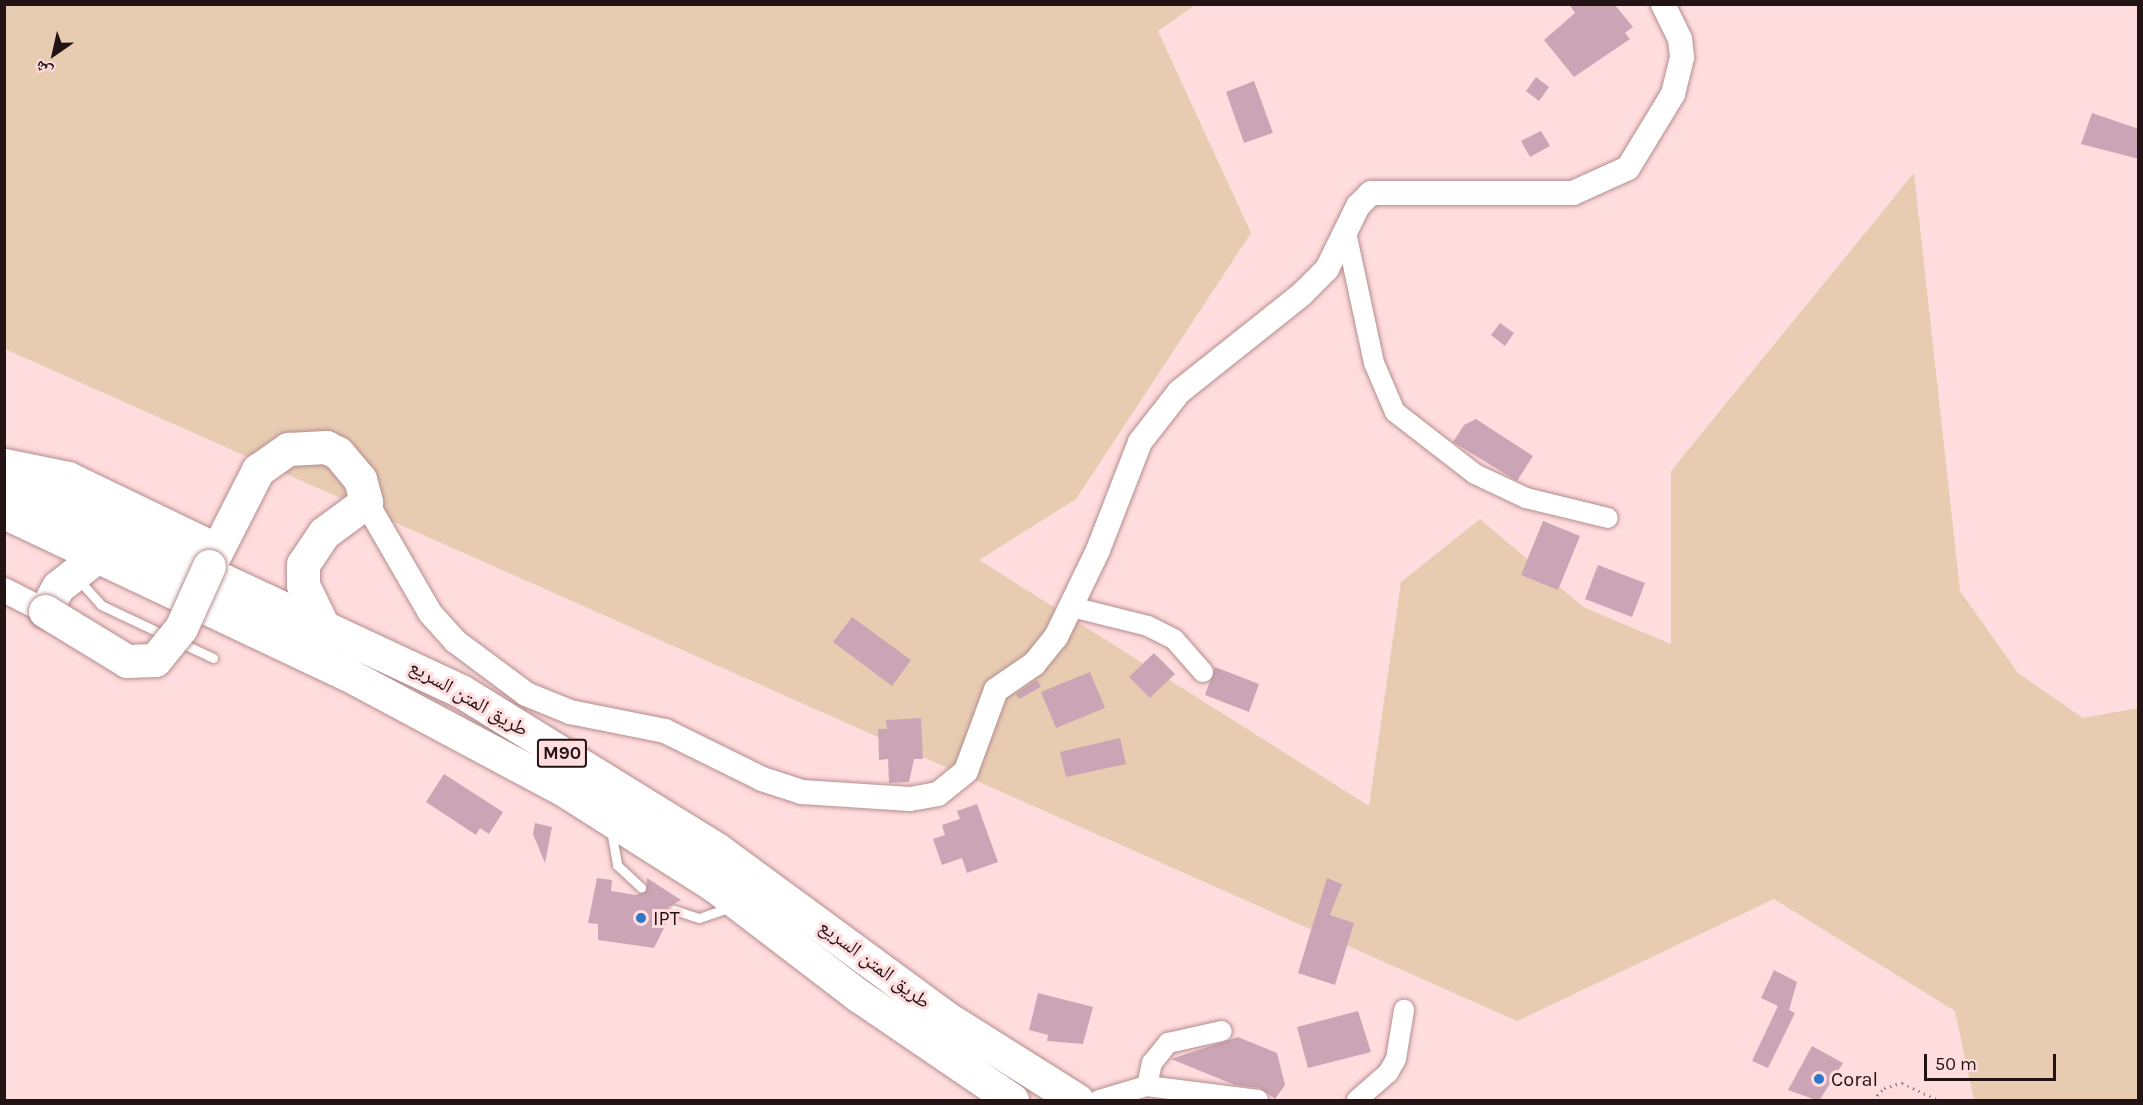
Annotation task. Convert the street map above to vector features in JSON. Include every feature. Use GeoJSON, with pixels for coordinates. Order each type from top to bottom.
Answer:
{"type":"FeatureCollection","features":[{"type":"Feature","properties":{"kind":"highway"},"geometry":{"type":"LineString","coordinates":[[57,534],[69,582],[128,661],[155,660],[181,628],[212,558],[258,470],[288,449],[326,447],[338,453],[360,479],[366,502],[324,533],[303,564],[303,585],[322,624]]}},
{"type":"Feature","properties":{"kind":"highway"},"geometry":{"type":"LineString","coordinates":[[4,465],[68,478],[212,558]]}},
{"type":"Feature","properties":{"kind":"highway","name":"طريق المتن السريع"},"geometry":{"type":"LineString","coordinates":[[4,478],[322,624],[461,691],[718,850],[945,1017],[1077,1101]]}},
{"type":"Feature","properties":{"kind":"highway","name":"طريق المتن السريع"},"geometry":{"type":"LineString","coordinates":[[4,512],[57,534],[69,582],[451,727],[610,819],[739,904],[859,996],[1012,1101]]}},
{"type":"Feature","properties":{"kind":"street"},"geometry":{"type":"LineString","coordinates":[[366,502],[430,614],[455,641],[526,694],[570,712],[665,731],[762,780],[802,792],[917,799],[954,784],[966,771],[996,690],[1043,656],[1072,607],[1146,432],[1179,392],[1302,294],[1347,237],[1358,206],[1371,193],[1573,193],[1628,168],[1673,94],[1682,57],[1680,39],[1663,4]]}},
{"type":"Feature","properties":{"kind":"street"},"geometry":{"type":"LineString","coordinates":[[1347,237],[1374,363],[1395,412],[1475,474],[1526,498],[1608,518]]}},
{"type":"Feature","properties":{"kind":"street"},"geometry":{"type":"LineString","coordinates":[[4,590],[69,582]]}},
{"type":"Feature","properties":{"kind":"street"},"geometry":{"type":"LineString","coordinates":[[1072,607],[1148,626],[1174,639],[1203,672]]}},
{"type":"Feature","properties":{"kind":"street"},"geometry":{"type":"LineString","coordinates":[[1357,1101],[1388,1073],[1396,1059],[1404,1010]]}},
{"type":"Feature","properties":{"kind":"street"},"geometry":{"type":"LineString","coordinates":[[1147,1086],[1152,1063],[1168,1043],[1222,1031]]}},
{"type":"Feature","properties":{"kind":"street"},"geometry":{"type":"LineString","coordinates":[[1099,1101],[1147,1086],[1258,1101]]}},
{"type":"Feature","properties":{"kind":"lane"},"geometry":{"type":"LineString","coordinates":[[69,582],[101,605],[213,658]]}},
{"type":"Feature","properties":{"kind":"lane"},"geometry":{"type":"LineString","coordinates":[[610,819],[617,865],[641,887]]}},
{"type":"Feature","properties":{"kind":"lane"},"geometry":{"type":"LineString","coordinates":[[674,910],[699,918],[739,904]]}},
{"type":"Feature","properties":{"kind":"path"},"geometry":{"type":"LineString","coordinates":[[1873,1101],[1884,1088],[1902,1083],[1938,1101]]}},
{"type":"Feature","properties":{"kind":"shaded area"},"geometry":{"type":"Polygon","coordinates":[[[5,5],[1195,5],[1158,31],[1251,233],[1076,499],[979,560],[1369,806],[1401,582],[1480,519],[1583,607],[1671,644],[1671,471],[1914,173],[1960,591],[2018,673],[2083,718],[2138,708],[2138,1100],[1974,1100],[1955,1011],[1774,899],[1517,1021],[5,349],[5,5]]]}},
{"type":"Feature","properties":{"kind":"building"},"geometry":{"type":"Polygon","coordinates":[[[1569,4],[1614,4],[1633,27],[1625,33],[1630,39],[1574,77],[1544,40],[1575,13],[1569,4]]]}},
{"type":"Feature","properties":{"kind":"building"},"geometry":{"type":"Polygon","coordinates":[[[1536,77],[1549,87],[1539,101],[1526,91],[1536,77]]]}},
{"type":"Feature","properties":{"kind":"building"},"geometry":{"type":"Polygon","coordinates":[[[1254,81],[1273,133],[1244,143],[1226,92],[1254,81]]]}},
{"type":"Feature","properties":{"kind":"building"},"geometry":{"type":"Polygon","coordinates":[[[2092,113],[2139,129],[2139,159],[2081,144],[2092,113]]]}},
{"type":"Feature","properties":{"kind":"building"},"geometry":{"type":"Polygon","coordinates":[[[1541,131],[1550,146],[1530,157],[1521,141],[1541,131]]]}},
{"type":"Feature","properties":{"kind":"building"},"geometry":{"type":"Polygon","coordinates":[[[1500,323],[1514,333],[1505,346],[1491,335],[1500,323]]]}},
{"type":"Feature","properties":{"kind":"building"},"geometry":{"type":"Polygon","coordinates":[[[1476,419],[1533,456],[1517,481],[1453,442],[1464,425],[1476,419]]]}},
{"type":"Feature","properties":{"kind":"building"},"geometry":{"type":"Polygon","coordinates":[[[1543,521],[1580,536],[1558,590],[1521,575],[1543,521]]]}},
{"type":"Feature","properties":{"kind":"building"},"geometry":{"type":"Polygon","coordinates":[[[1598,565],[1645,583],[1632,617],[1585,599],[1598,565]]]}},
{"type":"Feature","properties":{"kind":"building"},"geometry":{"type":"Polygon","coordinates":[[[852,617],[911,660],[892,686],[833,642],[852,617]]]}},
{"type":"Feature","properties":{"kind":"building"},"geometry":{"type":"Polygon","coordinates":[[[1154,653],[1175,674],[1150,698],[1129,677],[1154,653]]]}},
{"type":"Feature","properties":{"kind":"building"},"geometry":{"type":"Polygon","coordinates":[[[1215,667],[1259,684],[1249,712],[1205,695],[1215,667]]]}},
{"type":"Feature","properties":{"kind":"building"},"geometry":{"type":"Polygon","coordinates":[[[1090,672],[1105,708],[1056,728],[1041,692],[1090,672]]]}},
{"type":"Feature","properties":{"kind":"building"},"geometry":{"type":"Polygon","coordinates":[[[1037,680],[1041,687],[1019,699],[1016,694],[1037,680]]]}},
{"type":"Feature","properties":{"kind":"building"},"geometry":{"type":"Polygon","coordinates":[[[921,718],[923,759],[914,759],[909,782],[889,783],[888,759],[879,760],[878,729],[887,729],[886,720],[921,718]]]}},
{"type":"Feature","properties":{"kind":"building"},"geometry":{"type":"Polygon","coordinates":[[[1120,738],[1126,764],[1066,777],[1060,752],[1120,738]]]}},
{"type":"Feature","properties":{"kind":"building"},"geometry":{"type":"Polygon","coordinates":[[[444,774],[503,812],[489,834],[480,828],[476,835],[426,802],[444,774]]]}},
{"type":"Feature","properties":{"kind":"building"},"geometry":{"type":"Polygon","coordinates":[[[977,804],[998,862],[967,873],[962,858],[942,865],[933,839],[945,835],[942,825],[960,819],[957,811],[977,804]]]}},
{"type":"Feature","properties":{"kind":"building"},"geometry":{"type":"Polygon","coordinates":[[[535,823],[552,827],[545,863],[533,834],[535,823]]]}},
{"type":"Feature","properties":{"kind":"building"},"geometry":{"type":"Polygon","coordinates":[[[597,878],[612,880],[611,891],[636,895],[646,891],[647,878],[681,900],[668,907],[670,916],[654,948],[598,940],[598,924],[588,923],[597,878]]]}},
{"type":"Feature","properties":{"kind":"building"},"geometry":{"type":"Polygon","coordinates":[[[1327,878],[1342,884],[1330,915],[1354,923],[1335,985],[1298,973],[1327,878]]]}},
{"type":"Feature","properties":{"kind":"building"},"geometry":{"type":"Polygon","coordinates":[[[1774,970],[1797,982],[1789,1010],[1795,1013],[1768,1068],[1752,1061],[1778,1006],[1761,998],[1774,970]]]}},
{"type":"Feature","properties":{"kind":"building"},"geometry":{"type":"Polygon","coordinates":[[[1038,993],[1093,1007],[1083,1044],[1047,1041],[1048,1035],[1029,1030],[1038,993]]]}},
{"type":"Feature","properties":{"kind":"building"},"geometry":{"type":"Polygon","coordinates":[[[1358,1011],[1371,1052],[1308,1068],[1297,1027],[1358,1011]]]}},
{"type":"Feature","properties":{"kind":"building"},"geometry":{"type":"Polygon","coordinates":[[[1238,1037],[1277,1053],[1285,1085],[1275,1099],[1260,1088],[1235,1085],[1171,1059],[1238,1037]]]}},
{"type":"Feature","properties":{"kind":"building"},"geometry":{"type":"Polygon","coordinates":[[[1812,1046],[1843,1063],[1819,1101],[1788,1090],[1812,1046]]]}},
{"type":"Feature","properties":{"kind":"place","name":"IPT"},"geometry":{"type":"Point","coordinates":[641,918]}},
{"type":"Feature","properties":{"kind":"place","name":"Coral"},"geometry":{"type":"Point","coordinates":[1819,1079]}}]}
